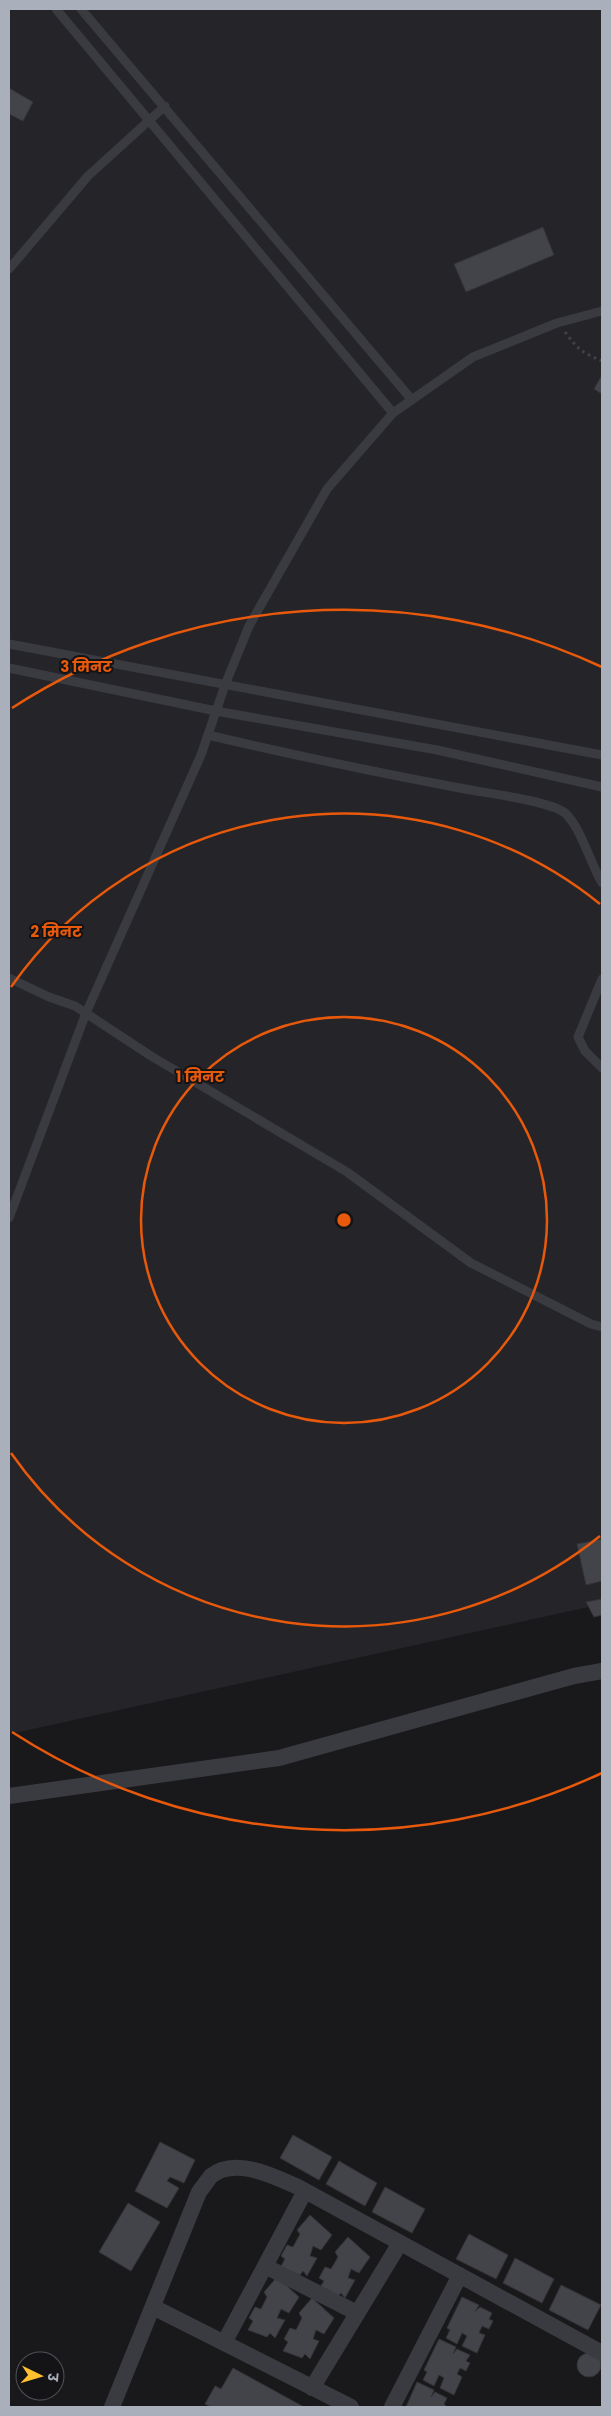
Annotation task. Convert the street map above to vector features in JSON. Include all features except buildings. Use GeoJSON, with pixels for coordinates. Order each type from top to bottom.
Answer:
{"type":"FeatureCollection","features":[{"type":"Feature","properties":{"kind":"street"},"geometry":{"type":"LineString","coordinates":[[9,1796],[278,1758],[574,1676],[602,1671]]}},
{"type":"Feature","properties":{"kind":"street"},"geometry":{"type":"LineString","coordinates":[[112,2407],[199,2192],[211,2176],[222,2170],[234,2168],[267,2174],[305,2191],[602,2353]]}},
{"type":"Feature","properties":{"kind":"street"},"geometry":{"type":"LineString","coordinates":[[224,2343],[305,2191]]}},
{"type":"Feature","properties":{"kind":"street"},"geometry":{"type":"LineString","coordinates":[[312,2388],[400,2243]]}},
{"type":"Feature","properties":{"kind":"street"},"geometry":{"type":"LineString","coordinates":[[265,2266],[357,2313]]}},
{"type":"Feature","properties":{"kind":"street"},"geometry":{"type":"LineString","coordinates":[[392,2407],[460,2276]]}},
{"type":"Feature","properties":{"kind":"street"},"geometry":{"type":"LineString","coordinates":[[152,2307],[351,2407]]}},
{"type":"Feature","properties":{"kind":"lane"},"geometry":{"type":"LineString","coordinates":[[56,9],[393,413]]}},
{"type":"Feature","properties":{"kind":"lane"},"geometry":{"type":"LineString","coordinates":[[81,9],[412,400]]}},
{"type":"Feature","properties":{"kind":"lane"},"geometry":{"type":"LineString","coordinates":[[9,269],[12,260],[88,176],[165,106]]}},
{"type":"Feature","properties":{"kind":"lane"},"geometry":{"type":"LineString","coordinates":[[9,1218],[86,1013],[201,755],[225,685],[249,626],[327,489],[393,413],[473,357],[557,323],[602,311]]}},
{"type":"Feature","properties":{"kind":"lane"},"geometry":{"type":"LineString","coordinates":[[9,644],[602,755]]}},
{"type":"Feature","properties":{"kind":"lane"},"geometry":{"type":"LineString","coordinates":[[9,668],[216,711],[437,750],[602,787]]}},
{"type":"Feature","properties":{"kind":"lane"},"geometry":{"type":"LineString","coordinates":[[208,735],[320,761],[515,799],[563,812],[574,823],[602,883]]}},
{"type":"Feature","properties":{"kind":"lane"},"geometry":{"type":"LineString","coordinates":[[9,978],[48,997],[75,1006],[151,1056],[347,1172],[471,1263],[591,1324],[602,1327]]}},
{"type":"Feature","properties":{"kind":"lane"},"geometry":{"type":"LineString","coordinates":[[602,979],[578,1037],[585,1051],[602,1068]]}},
{"type":"Feature","properties":{"kind":"path"},"geometry":{"type":"LineString","coordinates":[[557,323],[571,342],[584,355],[602,361]]}},
{"type":"Feature","properties":{"kind":"shaded area"},"geometry":{"type":"Polygon","coordinates":[[[9,9],[602,9],[602,1604],[19,1732],[9,1732],[9,9]]]}}]}
